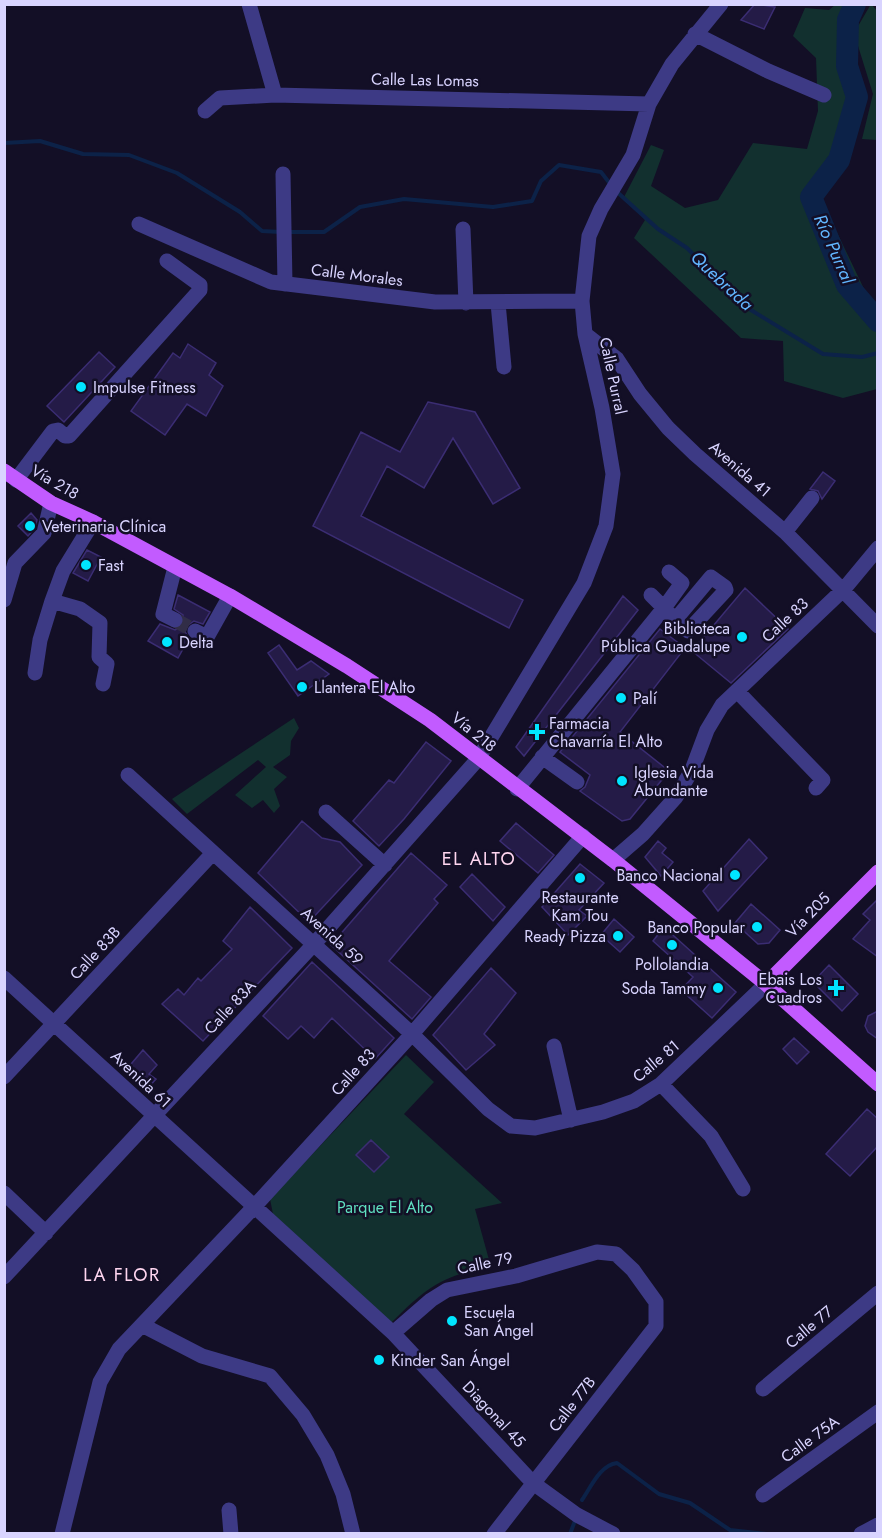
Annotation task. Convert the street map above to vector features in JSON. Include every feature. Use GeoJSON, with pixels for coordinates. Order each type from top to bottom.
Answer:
{"type":"FeatureCollection","features":[{"type":"Feature","properties":{"kind":"main road","name":"Vía 218"},"geometry":{"type":"LineString","coordinates":[[10,475],[51,503],[93,522],[230,596],[347,666],[430,720],[517,789],[583,836],[766,984],[878,1084]]}},
{"type":"Feature","properties":{"kind":"main road","name":"Vía 205"},"geometry":{"type":"LineString","coordinates":[[766,984],[878,872]]}},
{"type":"Feature","properties":{"kind":"street"},"geometry":{"type":"LineString","coordinates":[[249,4],[275,94]]}},
{"type":"Feature","properties":{"kind":"street","name":"Calle Purral"},"geometry":{"type":"LineString","coordinates":[[478,759],[584,583],[606,526],[613,474],[602,408],[585,334],[582,301],[589,236],[601,209],[633,155],[649,104],[672,64],[721,4]]}},
{"type":"Feature","properties":{"kind":"street"},"geometry":{"type":"LineString","coordinates":[[695,34],[768,71],[824,95]]}},
{"type":"Feature","properties":{"kind":"street","name":"Calle Las Lomas"},"geometry":{"type":"LineString","coordinates":[[206,111],[220,98],[275,94],[649,104]]}},
{"type":"Feature","properties":{"kind":"street"},"geometry":{"type":"LineString","coordinates":[[283,174],[285,284]]}},
{"type":"Feature","properties":{"kind":"street","name":"Calle Morales"},"geometry":{"type":"LineString","coordinates":[[140,224],[271,282],[435,302],[582,301]]}},
{"type":"Feature","properties":{"kind":"street"},"geometry":{"type":"LineString","coordinates":[[463,229],[466,303]]}},
{"type":"Feature","properties":{"kind":"street"},"geometry":{"type":"LineString","coordinates":[[10,475],[53,431],[58,430],[65,436],[69,436],[200,290],[200,285],[167,261]]}},
{"type":"Feature","properties":{"kind":"street"},"geometry":{"type":"LineString","coordinates":[[498,303],[504,367]]}},
{"type":"Feature","properties":{"kind":"street","name":"Avenida 41"},"geometry":{"type":"LineString","coordinates":[[585,334],[617,359],[640,394],[695,454],[786,532],[878,626]]}},
{"type":"Feature","properties":{"kind":"street"},"geometry":{"type":"LineString","coordinates":[[786,532],[812,498]]}},
{"type":"Feature","properties":{"kind":"street"},"geometry":{"type":"LineString","coordinates":[[4,600],[15,562],[44,533],[51,503]]}},
{"type":"Feature","properties":{"kind":"street"},"geometry":{"type":"LineString","coordinates":[[35,673],[40,640],[63,571],[93,522]]}},
{"type":"Feature","properties":{"kind":"street","name":"Calle 83"},"geometry":{"type":"LineString","coordinates":[[613,860],[643,834],[676,797],[692,770],[707,730],[722,705],[844,589],[878,548]]}},
{"type":"Feature","properties":{"kind":"street"},"geometry":{"type":"LineString","coordinates":[[175,620],[163,614],[176,567]]}},
{"type":"Feature","properties":{"kind":"street"},"geometry":{"type":"LineString","coordinates":[[517,789],[682,583],[669,572]]}},
{"type":"Feature","properties":{"kind":"street"},"geometry":{"type":"LineString","coordinates":[[651,595],[675,620]]}},
{"type":"Feature","properties":{"kind":"street"},"geometry":{"type":"LineString","coordinates":[[195,631],[207,637],[230,596]]}},
{"type":"Feature","properties":{"kind":"street"},"geometry":{"type":"LineString","coordinates":[[52,601],[80,609],[100,623],[99,657],[107,664],[103,684]]}},
{"type":"Feature","properties":{"kind":"street"},"geometry":{"type":"LineString","coordinates":[[736,691],[823,780],[816,788]]}},
{"type":"Feature","properties":{"kind":"street"},"geometry":{"type":"LineString","coordinates":[[542,757],[577,782]]}},
{"type":"Feature","properties":{"kind":"street","name":"Calle 83A"},"geometry":{"type":"LineString","coordinates":[[4,1277],[314,944],[478,759]]}},
{"type":"Feature","properties":{"kind":"street","name":"Avenida 59"},"geometry":{"type":"LineString","coordinates":[[128,775],[412,1034],[488,1109],[511,1126]]}},
{"type":"Feature","properties":{"kind":"street"},"geometry":{"type":"LineString","coordinates":[[326,812],[385,865]]}},
{"type":"Feature","properties":{"kind":"street","name":"Calle 83"},"geometry":{"type":"LineString","coordinates":[[142,1325],[412,1034],[583,836]]}},
{"type":"Feature","properties":{"kind":"street","name":"Calle 83B"},"geometry":{"type":"LineString","coordinates":[[4,1077],[212,854]]}},
{"type":"Feature","properties":{"kind":"street","name":"Avenida 61"},"geometry":{"type":"LineString","coordinates":[[4,978],[253,1208]]}},
{"type":"Feature","properties":{"kind":"street","name":"Calle 81"},"geometry":{"type":"LineString","coordinates":[[511,1126],[534,1128],[571,1120],[634,1101],[661,1084],[766,984]]}},
{"type":"Feature","properties":{"kind":"street"},"geometry":{"type":"LineString","coordinates":[[554,1046],[571,1120]]}},
{"type":"Feature","properties":{"kind":"street"},"geometry":{"type":"LineString","coordinates":[[661,1084],[711,1136],[743,1189]]}},
{"type":"Feature","properties":{"kind":"street"},"geometry":{"type":"LineString","coordinates":[[4,1193],[46,1233]]}},
{"type":"Feature","properties":{"kind":"street","name":"Diagonal 45"},"geometry":{"type":"LineString","coordinates":[[253,1208],[393,1333],[533,1483],[577,1515],[613,1533]]}},
{"type":"Feature","properties":{"kind":"street","name":"Calle 79"},"geometry":{"type":"LineString","coordinates":[[393,1333],[431,1300],[447,1290],[516,1276],[597,1252]]}},
{"type":"Feature","properties":{"kind":"street","name":"Calle 77B"},"geometry":{"type":"LineString","coordinates":[[494,1533],[656,1326],[656,1302],[633,1270],[616,1254],[597,1252]]}},
{"type":"Feature","properties":{"kind":"street","name":"Calle 77"},"geometry":{"type":"LineString","coordinates":[[763,1389],[878,1293]]}},
{"type":"Feature","properties":{"kind":"street"},"geometry":{"type":"LineString","coordinates":[[62,1533],[100,1382],[119,1348],[142,1325],[202,1356],[270,1376],[303,1415],[327,1455],[343,1494],[354,1533]]}},
{"type":"Feature","properties":{"kind":"street","name":"Calle 75A"},"geometry":{"type":"LineString","coordinates":[[763,1495],[878,1412]]}},
{"type":"Feature","properties":{"kind":"street"},"geometry":{"type":"LineString","coordinates":[[229,1510],[231,1533]]}},
{"type":"Feature","properties":{"kind":"street"},"geometry":{"type":"LineString","coordinates":[[861,1533],[878,1525]]}},
{"type":"Feature","properties":{"kind":"green space"},"geometry":{"type":"Polygon","coordinates":[[[871,4],[878,12],[877,140],[862,139],[873,94],[854,33],[871,4]]]}},
{"type":"Feature","properties":{"kind":"green space"},"geometry":{"type":"Polygon","coordinates":[[[835,5],[864,5],[850,28],[862,84],[820,197],[877,316],[877,389],[843,398],[784,381],[783,341],[741,338],[634,238],[645,220],[624,197],[651,145],[664,150],[651,186],[685,208],[718,200],[753,143],[807,149],[818,111],[816,58],[793,36],[805,8],[829,10],[835,5]]]}},
{"type":"Feature","properties":{"kind":"green space"},"geometry":{"type":"Polygon","coordinates":[[[294,718],[299,728],[291,741],[290,755],[273,767],[287,777],[274,789],[280,806],[274,813],[263,800],[252,808],[235,795],[266,767],[258,760],[187,814],[172,799],[294,718]]]}},
{"type":"Feature","properties":{"kind":"green space","name":"Parque El Alto"},"geometry":{"type":"Polygon","coordinates":[[[406,1055],[434,1082],[404,1114],[502,1203],[475,1209],[491,1267],[460,1274],[436,1285],[391,1323],[273,1214],[270,1199],[406,1055]]]}},
{"type":"Feature","properties":{"kind":"building"},"geometry":{"type":"Polygon","coordinates":[[[755,4],[775,7],[764,29],[741,20],[755,4]]]}},
{"type":"Feature","properties":{"kind":"building"},"geometry":{"type":"Polygon","coordinates":[[[188,344],[216,363],[209,375],[223,386],[206,416],[187,404],[165,435],[131,411],[173,353],[180,358],[188,344]]]}},
{"type":"Feature","properties":{"kind":"building","name":"Impulse Fitness"},"geometry":{"type":"Polygon","coordinates":[[[99,352],[115,367],[64,422],[47,406],[99,352]]]}},
{"type":"Feature","properties":{"kind":"building"},"geometry":{"type":"Polygon","coordinates":[[[428,402],[475,412],[520,488],[493,504],[453,438],[424,488],[387,466],[361,516],[523,600],[509,628],[313,526],[361,432],[400,452],[428,402]]]}},
{"type":"Feature","properties":{"kind":"building"},"geometry":{"type":"Polygon","coordinates":[[[823,472],[835,481],[822,499],[818,491],[810,489],[823,472]]]}},
{"type":"Feature","properties":{"kind":"building","name":"Veterinaria Clínica"},"geometry":{"type":"Polygon","coordinates":[[[31,513],[37,520],[35,528],[28,536],[18,526],[31,513]]]}},
{"type":"Feature","properties":{"kind":"building","name":"Fast"},"geometry":{"type":"Polygon","coordinates":[[[87,550],[101,557],[88,581],[73,573],[87,550]]]}},
{"type":"Feature","properties":{"kind":"building","name":"Biblioteca Pública Guadalupe"},"geometry":{"type":"Polygon","coordinates":[[[745,588],[788,629],[731,683],[692,651],[745,588]]]}},
{"type":"Feature","properties":{"kind":"building"},"geometry":{"type":"Polygon","coordinates":[[[178,595],[210,612],[203,624],[194,621],[187,626],[185,632],[189,638],[178,658],[148,641],[160,624],[175,630],[183,625],[183,615],[174,609],[178,595]]]}},
{"type":"Feature","properties":{"kind":"building"},"geometry":{"type":"Polygon","coordinates":[[[623,596],[638,610],[524,756],[516,747],[623,596]]]}},
{"type":"Feature","properties":{"kind":"building"},"geometry":{"type":"Polygon","coordinates":[[[660,629],[685,648],[620,732],[669,771],[630,819],[622,821],[580,791],[585,787],[590,775],[560,752],[660,629]]]}},
{"type":"Feature","properties":{"kind":"building","name":"Llantera El Alto"},"geometry":{"type":"Polygon","coordinates":[[[279,645],[297,670],[311,661],[329,674],[298,696],[268,653],[279,645]]]}},
{"type":"Feature","properties":{"kind":"building"},"geometry":{"type":"Polygon","coordinates":[[[426,742],[451,761],[379,846],[353,821],[389,780],[394,783],[426,742]]]}},
{"type":"Feature","properties":{"kind":"building"},"geometry":{"type":"Polygon","coordinates":[[[302,821],[322,838],[340,842],[362,865],[309,922],[258,873],[302,821]]]}},
{"type":"Feature","properties":{"kind":"building"},"geometry":{"type":"Polygon","coordinates":[[[516,823],[554,855],[538,873],[500,841],[516,823]]]}},
{"type":"Feature","properties":{"kind":"building","name":"Banco Nacional"},"geometry":{"type":"Polygon","coordinates":[[[749,839],[767,858],[718,911],[703,891],[749,839]]]}},
{"type":"Feature","properties":{"kind":"building"},"geometry":{"type":"Polygon","coordinates":[[[658,841],[666,848],[662,853],[673,862],[661,876],[645,857],[658,841]]]}},
{"type":"Feature","properties":{"kind":"building"},"geometry":{"type":"Polygon","coordinates":[[[411,853],[447,885],[434,899],[438,903],[389,961],[431,997],[412,1019],[331,945],[411,853]]]}},
{"type":"Feature","properties":{"kind":"building"},"geometry":{"type":"Polygon","coordinates":[[[580,864],[604,883],[579,910],[587,916],[568,935],[542,907],[580,864]]]}},
{"type":"Feature","properties":{"kind":"building"},"geometry":{"type":"Polygon","coordinates":[[[472,874],[505,907],[493,921],[460,887],[472,874]]]}},
{"type":"Feature","properties":{"kind":"building"},"geometry":{"type":"Polygon","coordinates":[[[878,899],[878,957],[853,939],[870,920],[863,914],[878,899]]]}},
{"type":"Feature","properties":{"kind":"building","name":"Banco Popular"},"geometry":{"type":"Polygon","coordinates":[[[751,904],[780,930],[769,943],[758,944],[735,923],[751,904]]]}},
{"type":"Feature","properties":{"kind":"building"},"geometry":{"type":"Polygon","coordinates":[[[250,907],[292,948],[203,1041],[162,1004],[178,989],[184,995],[198,978],[201,981],[232,949],[223,941],[250,907]]]}},
{"type":"Feature","properties":{"kind":"building","name":"Ready Pizza"},"geometry":{"type":"Polygon","coordinates":[[[614,919],[634,937],[620,952],[601,935],[614,919]]]}},
{"type":"Feature","properties":{"kind":"building"},"geometry":{"type":"Polygon","coordinates":[[[664,927],[736,992],[712,1018],[681,990],[693,977],[653,941],[664,927]]]}},
{"type":"Feature","properties":{"kind":"building"},"geometry":{"type":"Polygon","coordinates":[[[312,962],[394,1038],[375,1059],[332,1018],[314,1038],[301,1026],[288,1039],[263,1016],[312,962]]]}},
{"type":"Feature","properties":{"kind":"building","name":"Ebais Los Cuadros"},"geometry":{"type":"Polygon","coordinates":[[[829,965],[858,994],[842,1011],[813,982],[829,965]]]}},
{"type":"Feature","properties":{"kind":"building"},"geometry":{"type":"Polygon","coordinates":[[[491,968],[516,993],[484,1034],[495,1045],[466,1070],[433,1035],[491,968]]]}},
{"type":"Feature","properties":{"kind":"building"},"geometry":{"type":"Polygon","coordinates":[[[878,1011],[878,1039],[868,1032],[865,1026],[868,1016],[878,1011]]]}},
{"type":"Feature","properties":{"kind":"building"},"geometry":{"type":"Polygon","coordinates":[[[794,1038],[809,1052],[797,1064],[783,1049],[794,1038]]]}},
{"type":"Feature","properties":{"kind":"building"},"geometry":{"type":"Polygon","coordinates":[[[143,1050],[157,1065],[149,1074],[156,1079],[147,1089],[126,1070],[143,1050]]]}},
{"type":"Feature","properties":{"kind":"building"},"geometry":{"type":"Polygon","coordinates":[[[867,1109],[878,1119],[878,1146],[850,1176],[826,1154],[867,1109]]]}},
{"type":"Feature","properties":{"kind":"building"},"geometry":{"type":"Polygon","coordinates":[[[371,1140],[389,1157],[374,1172],[356,1155],[371,1140]]]}},
{"type":"Feature","properties":{"kind":"waterway","name":"Río Purral"},"geometry":{"type":"LineString","coordinates":[[855,4],[848,20],[847,66],[857,97],[839,160],[811,197],[847,285],[878,321]]}},
{"type":"Feature","properties":{"kind":"waterway"},"geometry":{"type":"LineString","coordinates":[[4,143],[40,141],[83,154],[129,155],[177,173],[240,212],[262,231],[280,232]]}},
{"type":"Feature","properties":{"kind":"waterway"},"geometry":{"type":"LineString","coordinates":[[288,232],[324,232],[360,207],[404,199],[493,207],[532,201],[541,181],[559,165],[601,172],[611,185]]}},
{"type":"Feature","properties":{"kind":"waterway","name":"Quebrada"},"geometry":{"type":"LineString","coordinates":[[616,191],[658,229],[687,248],[746,307],[823,354],[862,357],[878,353]]}},
{"type":"Feature","properties":{"kind":"waterway"},"geometry":{"type":"LineString","coordinates":[[582,1500],[601,1472],[617,1463],[659,1494],[690,1503],[730,1530],[767,1534]]}},
{"type":"Feature","properties":{"kind":"waterway"},"geometry":{"type":"LineString","coordinates":[[570,1534],[576,1518]]}},
{"type":"Feature","properties":{"kind":"tunnel"},"geometry":{"type":"LineString","coordinates":[[175,620],[195,631]]}},
{"type":"Feature","properties":{"kind":"place","name":"Impulse Fitness"},"geometry":{"type":"Point","coordinates":[81,387]}},
{"type":"Feature","properties":{"kind":"place","name":"Veterinaria Clínica"},"geometry":{"type":"Point","coordinates":[30,526]}},
{"type":"Feature","properties":{"kind":"place","name":"Fast"},"geometry":{"type":"Point","coordinates":[86,565]}},
{"type":"Feature","properties":{"kind":"place","name":"Biblioteca Pública Guadalupe"},"geometry":{"type":"Point","coordinates":[742,637]}},
{"type":"Feature","properties":{"kind":"place","name":"Delta"},"geometry":{"type":"Point","coordinates":[167,642]}},
{"type":"Feature","properties":{"kind":"place","name":"Llantera El Alto"},"geometry":{"type":"Point","coordinates":[302,687]}},
{"type":"Feature","properties":{"kind":"place","name":"Palí"},"geometry":{"type":"Point","coordinates":[621,698]}},
{"type":"Feature","properties":{"kind":"place","name":"Farmacia Chavarría El Alto"},"geometry":{"type":"Point","coordinates":[537,732]}},
{"type":"Feature","properties":{"kind":"place","name":"Iglesia Vida Abundante"},"geometry":{"type":"Point","coordinates":[622,781]}},
{"type":"Feature","properties":{"kind":"place","name":"Banco Nacional"},"geometry":{"type":"Point","coordinates":[735,875]}},
{"type":"Feature","properties":{"kind":"place","name":"Restaurante Kam Tou"},"geometry":{"type":"Point","coordinates":[580,878]}},
{"type":"Feature","properties":{"kind":"place","name":"Banco Popular"},"geometry":{"type":"Point","coordinates":[757,927]}},
{"type":"Feature","properties":{"kind":"place","name":"Ready Pizza"},"geometry":{"type":"Point","coordinates":[618,936]}},
{"type":"Feature","properties":{"kind":"place","name":"Pollolandia"},"geometry":{"type":"Point","coordinates":[672,945]}},
{"type":"Feature","properties":{"kind":"place","name":"Soda Tammy"},"geometry":{"type":"Point","coordinates":[718,988]}},
{"type":"Feature","properties":{"kind":"place","name":"Ebais Los Cuadros"},"geometry":{"type":"Point","coordinates":[836,988]}},
{"type":"Feature","properties":{"kind":"place","name":"Escuela San Ángel"},"geometry":{"type":"Point","coordinates":[452,1321]}},
{"type":"Feature","properties":{"kind":"place","name":"Kinder San Ángel"},"geometry":{"type":"Point","coordinates":[379,1360]}},
{"type":"Feature","properties":{"kind":"district","name":"EL ALTO"},"geometry":{"type":"Point","coordinates":[479,859]}},
{"type":"Feature","properties":{"kind":"district","name":"LA FLOR"},"geometry":{"type":"Point","coordinates":[122,1275]}}]}
